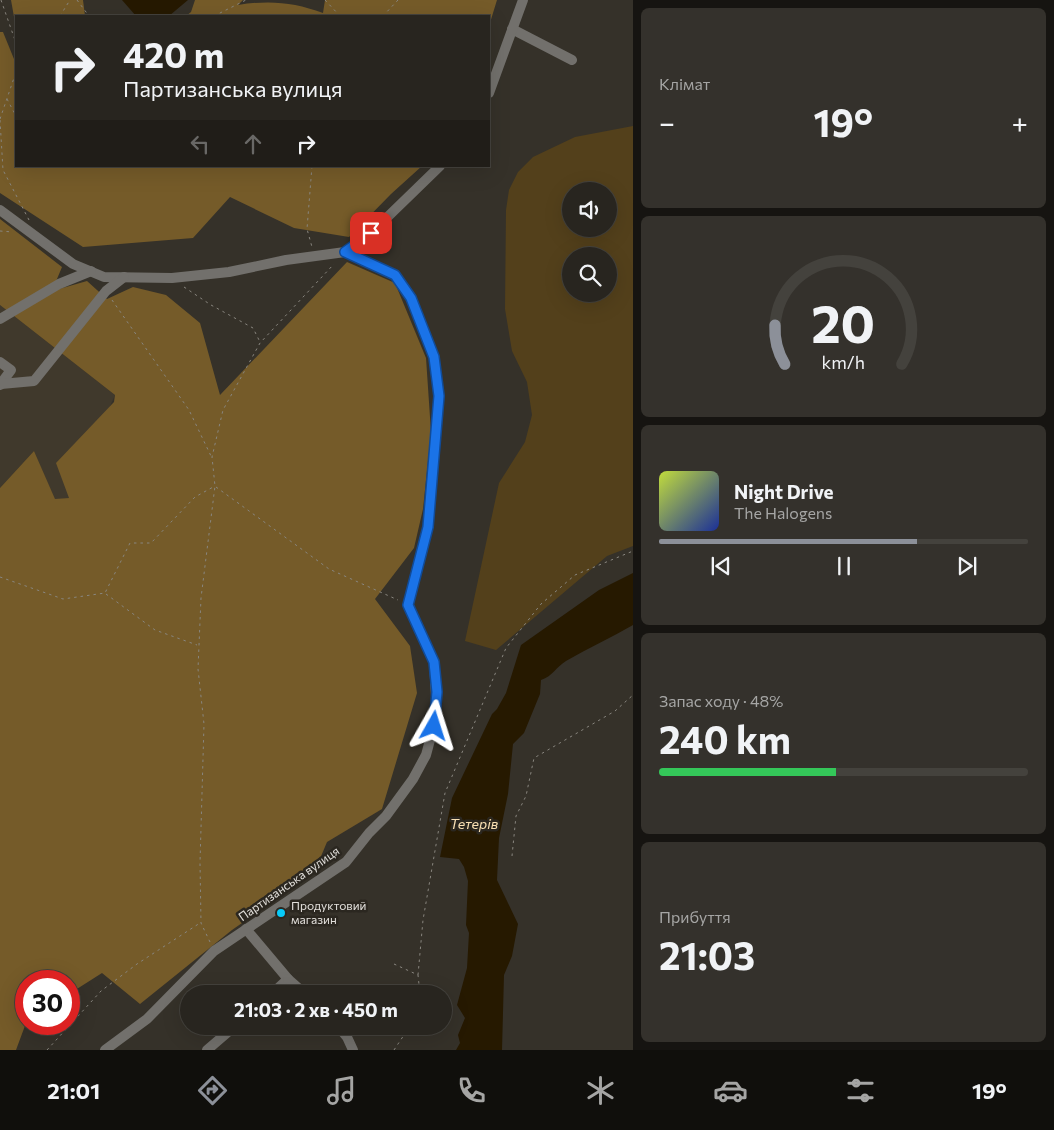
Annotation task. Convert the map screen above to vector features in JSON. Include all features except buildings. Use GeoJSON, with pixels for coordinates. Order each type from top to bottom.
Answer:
{"type":"FeatureCollection","features":[{"type":"Feature","properties":{"kind":"street"},"geometry":{"type":"LineString","coordinates":[[490,90],[523,0]]}},
{"type":"Feature","properties":{"kind":"street"},"geometry":{"type":"LineString","coordinates":[[512,29],[572,60]]}},
{"type":"Feature","properties":{"kind":"street"},"geometry":{"type":"LineString","coordinates":[[0,210],[72,264],[104,277],[172,278],[229,272],[345,252],[371,233],[439,167]]}},
{"type":"Feature","properties":{"kind":"street"},"geometry":{"type":"LineString","coordinates":[[345,252],[395,275],[411,298],[434,357],[439,396],[428,527],[408,605]]}},
{"type":"Feature","properties":{"kind":"street"},"geometry":{"type":"LineString","coordinates":[[0,319],[59,284],[90,271]]}},
{"type":"Feature","properties":{"kind":"street"},"geometry":{"type":"LineString","coordinates":[[0,384],[34,380],[106,291],[124,277]]}},
{"type":"Feature","properties":{"kind":"street"},"geometry":{"type":"LineString","coordinates":[[0,362],[12,370],[0,384]]}},
{"type":"Feature","properties":{"kind":"street","name":"Партизанська вулиця"},"geometry":{"type":"LineString","coordinates":[[105,1050],[147,1019],[214,951],[346,862],[369,833],[386,816],[413,779],[426,755],[437,714],[434,662],[408,605]]}},
{"type":"Feature","properties":{"kind":"street"},"geometry":{"type":"LineString","coordinates":[[246,929],[295,985]]}},
{"type":"Feature","properties":{"kind":"street"},"geometry":{"type":"LineString","coordinates":[[282,985],[288,979]]}},
{"type":"Feature","properties":{"kind":"street"},"geometry":{"type":"LineString","coordinates":[[207,1050],[224,1035]]}},
{"type":"Feature","properties":{"kind":"street"},"geometry":{"type":"LineString","coordinates":[[345,1035],[353,1050]]}},
{"type":"Feature","properties":{"kind":"path"},"geometry":{"type":"LineString","coordinates":[[1,0],[15,40]]}},
{"type":"Feature","properties":{"kind":"path"},"geometry":{"type":"LineString","coordinates":[[61,15],[70,0]]}},
{"type":"Feature","properties":{"kind":"path"},"geometry":{"type":"LineString","coordinates":[[77,0],[88,15]]}},
{"type":"Feature","properties":{"kind":"path"},"geometry":{"type":"LineString","coordinates":[[216,15],[246,0]]}},
{"type":"Feature","properties":{"kind":"path"},"geometry":{"type":"LineString","coordinates":[[325,0],[339,15]]}},
{"type":"Feature","properties":{"kind":"path"},"geometry":{"type":"LineString","coordinates":[[384,15],[398,0]]}},
{"type":"Feature","properties":{"kind":"path"},"geometry":{"type":"LineString","coordinates":[[0,12],[4,8]]}},
{"type":"Feature","properties":{"kind":"path"},"geometry":{"type":"LineString","coordinates":[[15,75],[0,120],[3,170],[20,199],[33,234]]}},
{"type":"Feature","properties":{"kind":"path"},"geometry":{"type":"LineString","coordinates":[[6,98],[15,114]]}},
{"type":"Feature","properties":{"kind":"path"},"geometry":{"type":"LineString","coordinates":[[312,167],[307,229],[315,256]]}},
{"type":"Feature","properties":{"kind":"path"},"geometry":{"type":"LineString","coordinates":[[214,951],[201,923],[200,863],[204,724],[198,669],[201,598],[215,486],[212,457],[223,410],[260,343],[345,252]]}},
{"type":"Feature","properties":{"kind":"path"},"geometry":{"type":"LineString","coordinates":[[172,278],[211,305],[253,328],[260,343]]}},
{"type":"Feature","properties":{"kind":"path"},"geometry":{"type":"LineString","coordinates":[[106,291],[189,410],[212,457]]}},
{"type":"Feature","properties":{"kind":"path"},"geometry":{"type":"LineString","coordinates":[[215,486],[329,569],[408,605]]}},
{"type":"Feature","properties":{"kind":"path"},"geometry":{"type":"LineString","coordinates":[[105,593],[130,543],[152,543],[195,497],[215,486]]}},
{"type":"Feature","properties":{"kind":"path"},"geometry":{"type":"LineString","coordinates":[[419,985],[418,975],[422,920],[445,793],[506,648],[541,604],[576,575],[633,551]]}},
{"type":"Feature","properties":{"kind":"path"},"geometry":{"type":"LineString","coordinates":[[0,578],[63,599],[105,593],[155,630],[199,645]]}},
{"type":"Feature","properties":{"kind":"path"},"geometry":{"type":"LineString","coordinates":[[512,856],[516,816],[526,796],[534,758],[615,712],[633,695]]}},
{"type":"Feature","properties":{"kind":"path"},"geometry":{"type":"LineString","coordinates":[[47,1050],[101,990],[137,964],[201,923]]}},
{"type":"Feature","properties":{"kind":"path"},"geometry":{"type":"LineString","coordinates":[[394,964],[418,975]]}},
{"type":"Feature","properties":{"kind":"path"},"geometry":{"type":"LineString","coordinates":[[394,1050],[404,1035]]}},
{"type":"Feature","properties":{"kind":"shaded area"},"geometry":{"type":"Polygon","coordinates":[[[11,0],[83,0],[85,15],[15,15],[15,22],[11,0]]]}},
{"type":"Feature","properties":{"kind":"shaded area"},"geometry":{"type":"Polygon","coordinates":[[[195,0],[243,0],[238,5],[260,3],[292,4],[323,13],[325,0],[497,0],[490,23],[490,15],[187,15],[191,12],[195,0]]]}},
{"type":"Feature","properties":{"kind":"shaded area"},"geometry":{"type":"Polygon","coordinates":[[[0,32],[3,32],[15,62],[15,167],[421,167],[391,194],[349,237],[294,228],[230,197],[193,238],[83,247],[0,193],[0,32]]]}},
{"type":"Feature","properties":{"kind":"shaded area"},"geometry":{"type":"Polygon","coordinates":[[[633,126],[633,546],[607,556],[496,650],[465,641],[499,483],[525,442],[532,415],[527,382],[512,351],[505,309],[506,210],[509,190],[518,172],[533,157],[575,137],[633,126]]]}},
{"type":"Feature","properties":{"kind":"shaded area"},"geometry":{"type":"Polygon","coordinates":[[[0,219],[62,267],[52,291],[87,281],[107,299],[133,287],[166,295],[200,323],[220,395],[347,262],[395,283],[426,358],[431,432],[423,509],[414,548],[375,599],[410,646],[417,693],[382,809],[327,842],[314,873],[232,930],[140,1004],[102,973],[80,987],[80,970],[15,970],[15,1035],[22,1035],[16,1050],[0,1050],[0,488],[34,451],[55,499],[69,498],[56,463],[114,402],[115,395],[0,305],[0,219]]]}},
{"type":"Feature","properties":{"kind":"shaded area"},"geometry":{"type":"Polygon","coordinates":[[[0,305],[115,395],[69,498],[55,500],[34,451],[0,488],[0,305]]]}},
{"type":"Feature","properties":{"kind":"water"},"geometry":{"type":"Polygon","coordinates":[[[122,0],[188,0],[170,15],[135,15],[122,0]]]}},
{"type":"Feature","properties":{"kind":"water","name":"Тетерів"},"geometry":{"type":"Polygon","coordinates":[[[633,573],[633,625],[566,661],[549,676],[541,680],[540,694],[524,733],[513,744],[508,794],[499,838],[497,880],[518,924],[512,956],[504,975],[502,1050],[456,1050],[460,1043],[458,1035],[465,1018],[457,1005],[467,968],[469,933],[466,925],[468,881],[464,867],[459,859],[440,857],[452,798],[492,714],[506,693],[521,645],[599,590],[633,573]]]}},
{"type":"Feature","properties":{"kind":"place","name":"Продуктовий магазин"},"geometry":{"type":"Point","coordinates":[281,913]}},
{"type":"Feature","properties":{"kind":"route"},"geometry":{"type":"LineString","coordinates":[[371,233],[345,252],[395,275],[411,298],[434,357],[439,396],[429,492],[428,527],[424,547],[415,571],[408,605],[434,662],[437,714],[434,726]]}}]}
